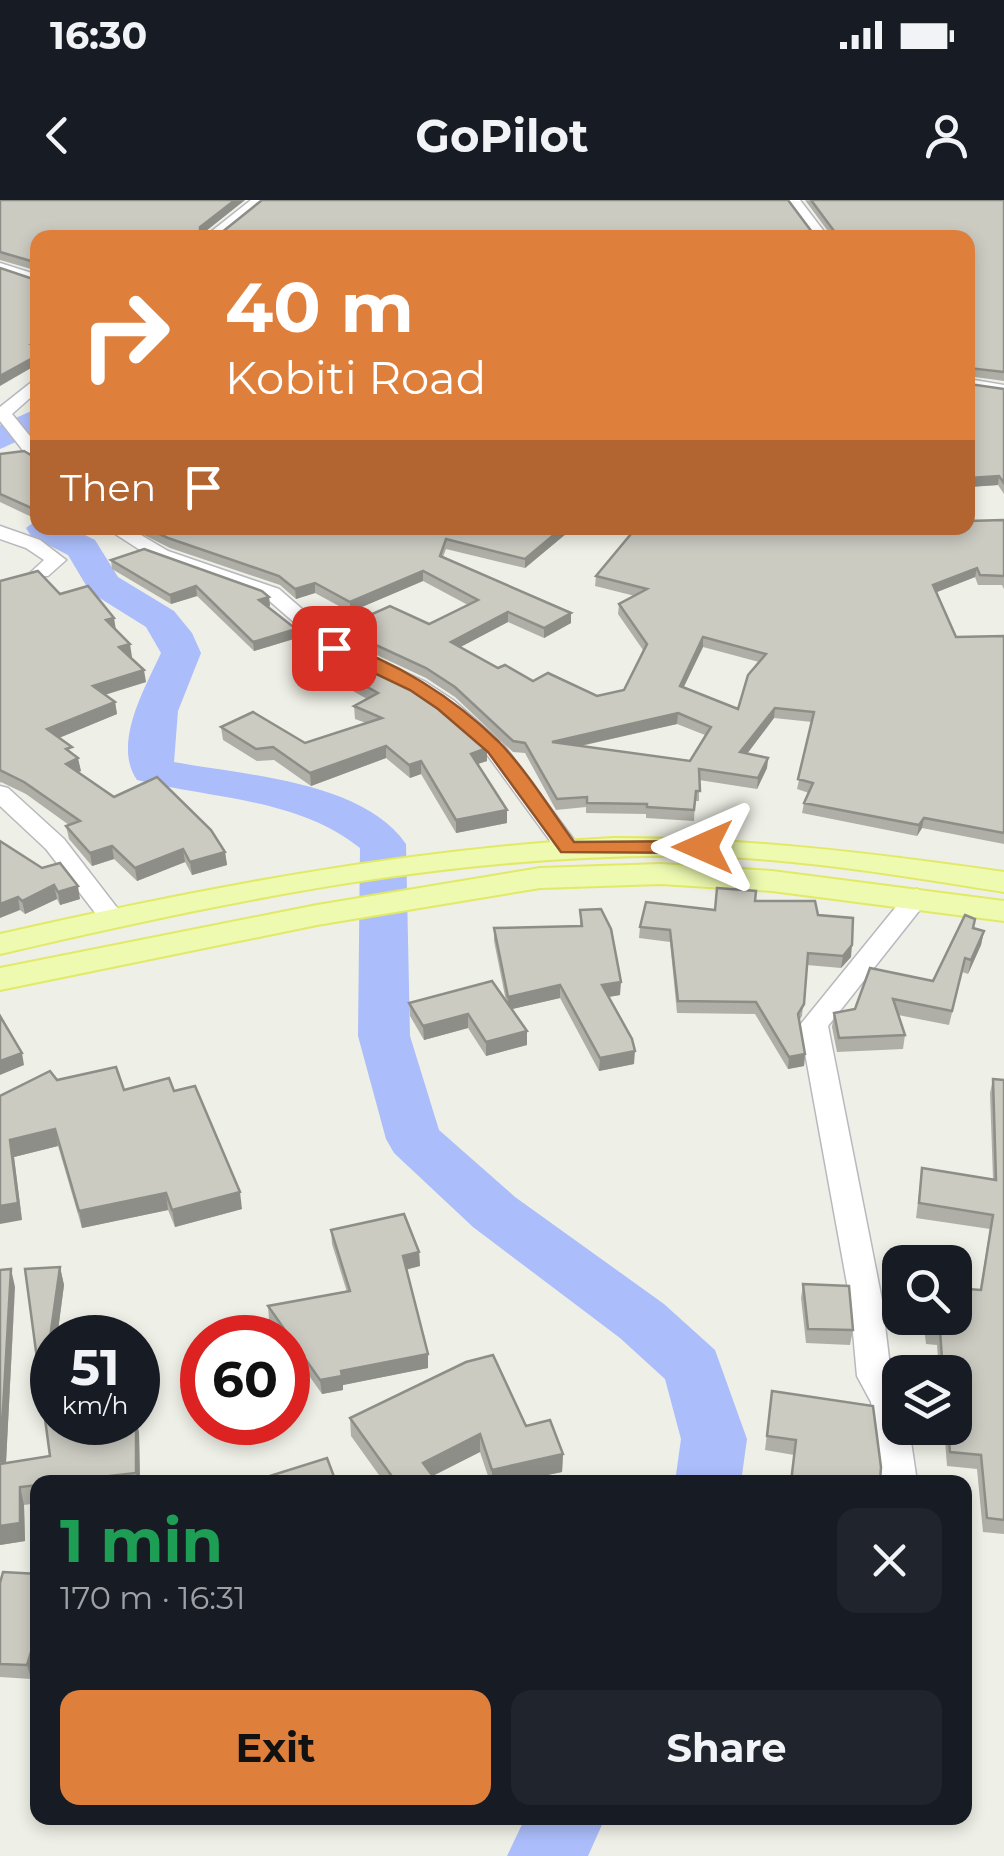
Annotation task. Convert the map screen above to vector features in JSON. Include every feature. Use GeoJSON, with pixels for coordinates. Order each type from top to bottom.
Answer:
{"type":"FeatureCollection","features":[{"type":"Feature","properties":{"kind":"main road"},"geometry":{"type":"LineString","coordinates":[[0,944],[313,879],[408,863],[568,848],[703,847],[821,854],[1004,882]]}},
{"type":"Feature","properties":{"kind":"main road"},"geometry":{"type":"LineString","coordinates":[[0,979],[418,897],[540,878],[660,874],[772,881],[1004,910]]}},
{"type":"Feature","properties":{"kind":"street"},"geometry":{"type":"LineString","coordinates":[[220,230],[258,200]]}},
{"type":"Feature","properties":{"kind":"street"},"geometry":{"type":"LineString","coordinates":[[794,200],[816,230]]}},
{"type":"Feature","properties":{"kind":"street"},"geometry":{"type":"LineString","coordinates":[[0,267],[30,277]]}},
{"type":"Feature","properties":{"kind":"street"},"geometry":{"type":"LineString","coordinates":[[975,385],[1004,390]]}},
{"type":"Feature","properties":{"kind":"street"},"geometry":{"type":"LineString","coordinates":[[30,393],[8,422],[30,448]]}},
{"type":"Feature","properties":{"kind":"street"},"geometry":{"type":"LineString","coordinates":[[0,532],[33,544],[56,560],[42,572]]}},
{"type":"Feature","properties":{"kind":"street"},"geometry":{"type":"LineString","coordinates":[[128,535],[161,554],[272,593],[334,648],[416,686],[445,705],[494,748],[568,848]]}},
{"type":"Feature","properties":{"kind":"street"},"geometry":{"type":"LineString","coordinates":[[0,793],[55,844],[112,918]]}},
{"type":"Feature","properties":{"kind":"street"},"geometry":{"type":"LineString","coordinates":[[898,1475],[888,1401],[874,1376],[866,1300],[814,1025],[917,897]]}},
{"type":"Feature","properties":{"kind":"building"},"geometry":{"type":"Polygon","coordinates":[[[0,200],[235,200],[200,230],[30,230],[30,261],[0,252],[0,200]]]}},
{"type":"Feature","properties":{"kind":"building"},"geometry":{"type":"Polygon","coordinates":[[[262,200],[788,200],[810,230],[225,230],[262,200]]]}},
{"type":"Feature","properties":{"kind":"building"},"geometry":{"type":"Polygon","coordinates":[[[811,200],[1004,200],[1004,372],[975,369],[975,230],[833,230],[811,200]]]}},
{"type":"Feature","properties":{"kind":"building"},"geometry":{"type":"Polygon","coordinates":[[[0,268],[30,278],[30,359],[0,376],[0,268]]]}},
{"type":"Feature","properties":{"kind":"building"},"geometry":{"type":"Polygon","coordinates":[[[975,385],[1004,389],[1004,483],[999,476],[975,478],[975,385]]]}},
{"type":"Feature","properties":{"kind":"building"},"geometry":{"type":"Polygon","coordinates":[[[24,451],[30,454],[30,507],[0,494],[0,454],[24,451]]]}},
{"type":"Feature","properties":{"kind":"building"},"geometry":{"type":"Polygon","coordinates":[[[1004,520],[1004,576],[980,575],[977,568],[933,585],[956,637],[1004,636],[1004,833],[924,818],[919,825],[804,803],[813,783],[798,779],[814,712],[775,708],[740,752],[768,758],[758,778],[699,769],[700,791],[696,791],[694,810],[587,803],[587,797],[557,799],[525,743],[513,741],[455,687],[426,668],[352,634],[365,629],[361,619],[390,606],[429,624],[478,600],[423,571],[350,602],[315,583],[295,589],[279,576],[162,535],[554,535],[525,559],[446,539],[440,556],[571,613],[544,628],[508,612],[451,642],[498,668],[505,665],[533,681],[548,673],[597,696],[624,690],[647,644],[619,604],[647,589],[596,576],[630,535],[975,535],[975,521],[1004,520]],[[703,637],[680,686],[738,709],[748,675],[766,654],[703,637]],[[678,713],[552,742],[690,761],[711,727],[678,713]]]}},
{"type":"Feature","properties":{"kind":"building"},"geometry":{"type":"Polygon","coordinates":[[[144,549],[262,591],[269,597],[259,600],[296,629],[253,642],[196,586],[170,595],[111,560],[144,549]]]}},
{"type":"Feature","properties":{"kind":"building"},"geometry":{"type":"Polygon","coordinates":[[[38,571],[60,594],[88,586],[114,618],[106,620],[130,644],[119,647],[144,670],[93,686],[115,702],[47,729],[72,747],[66,749],[78,758],[66,764],[114,797],[157,777],[211,830],[225,852],[190,862],[183,849],[135,868],[112,846],[90,853],[66,826],[80,821],[0,770],[0,581],[38,571]]]}},
{"type":"Feature","properties":{"kind":"building"},"geometry":{"type":"Polygon","coordinates":[[[328,644],[434,701],[487,748],[471,754],[507,810],[456,820],[421,761],[409,765],[386,746],[310,773],[273,747],[256,749],[221,727],[253,712],[305,743],[382,718],[354,706],[378,693],[308,654],[328,644]]]}},
{"type":"Feature","properties":{"kind":"building"},"geometry":{"type":"Polygon","coordinates":[[[0,841],[42,868],[60,863],[78,886],[58,892],[54,885],[22,901],[18,897],[0,904],[0,841]]]}},
{"type":"Feature","properties":{"kind":"building"},"geometry":{"type":"Polygon","coordinates":[[[717,888],[756,891],[755,901],[815,901],[818,915],[853,918],[852,945],[843,956],[808,953],[804,1004],[798,1014],[805,1054],[789,1057],[756,1002],[678,1001],[670,930],[640,927],[646,902],[715,910],[717,888]]]}},
{"type":"Feature","properties":{"kind":"building"},"geometry":{"type":"Polygon","coordinates":[[[601,909],[611,929],[621,982],[602,985],[635,1051],[600,1058],[560,985],[508,997],[494,928],[582,926],[580,910],[601,909]]]}},
{"type":"Feature","properties":{"kind":"building"},"geometry":{"type":"Polygon","coordinates":[[[965,915],[975,919],[973,928],[984,931],[971,960],[965,958],[952,1011],[893,999],[905,1035],[839,1038],[834,1013],[855,1009],[870,968],[933,981],[965,915]]]}},
{"type":"Feature","properties":{"kind":"building"},"geometry":{"type":"Polygon","coordinates":[[[492,981],[527,1031],[486,1042],[468,1014],[423,1026],[409,1003],[492,981]]]}},
{"type":"Feature","properties":{"kind":"building"},"geometry":{"type":"Polygon","coordinates":[[[0,1016],[22,1053],[0,1061],[0,1016]]]}},
{"type":"Feature","properties":{"kind":"building"},"geometry":{"type":"Polygon","coordinates":[[[116,1067],[124,1090],[169,1078],[174,1091],[195,1086],[240,1192],[172,1210],[166,1193],[79,1211],[55,1129],[10,1140],[18,1203],[0,1206],[0,1096],[50,1071],[57,1080],[116,1067]]]}},
{"type":"Feature","properties":{"kind":"building"},"geometry":{"type":"Polygon","coordinates":[[[993,1079],[1004,1080],[1004,1520],[987,1518],[981,1455],[950,1452],[949,1445],[972,1445],[972,1355],[942,1355],[940,1335],[972,1335],[972,1289],[981,1290],[993,1215],[919,1203],[922,1168],[996,1180],[993,1079]]]}},
{"type":"Feature","properties":{"kind":"building"},"geometry":{"type":"Polygon","coordinates":[[[404,1214],[419,1252],[403,1256],[428,1354],[341,1371],[342,1376],[320,1380],[310,1366],[310,1315],[274,1315],[268,1306],[350,1291],[331,1230],[404,1214]]]}},
{"type":"Feature","properties":{"kind":"building"},"geometry":{"type":"Polygon","coordinates":[[[60,1267],[53,1315],[31,1315],[25,1269],[60,1267]]]}},
{"type":"Feature","properties":{"kind":"building"},"geometry":{"type":"Polygon","coordinates":[[[11,1269],[0,1462],[0,1270],[11,1269]]]}},
{"type":"Feature","properties":{"kind":"building"},"geometry":{"type":"Polygon","coordinates":[[[803,1284],[849,1286],[853,1330],[808,1329],[803,1284]]]}},
{"type":"Feature","properties":{"kind":"building"},"geometry":{"type":"Polygon","coordinates":[[[493,1355],[526,1426],[550,1420],[563,1454],[492,1470],[480,1434],[423,1463],[432,1475],[391,1475],[350,1418],[466,1362],[493,1355]]]}},
{"type":"Feature","properties":{"kind":"building"},"geometry":{"type":"Polygon","coordinates":[[[772,1391],[873,1406],[880,1475],[792,1475],[796,1440],[767,1436],[772,1391]]]}},
{"type":"Feature","properties":{"kind":"building"},"geometry":{"type":"Polygon","coordinates":[[[49,1445],[136,1445],[136,1473],[30,1475],[30,1486],[20,1487],[20,1523],[0,1526],[0,1464],[50,1456],[49,1445]]]}},
{"type":"Feature","properties":{"kind":"building"},"geometry":{"type":"Polygon","coordinates":[[[327,1458],[333,1475],[273,1475],[327,1458]]]}},
{"type":"Feature","properties":{"kind":"building"},"geometry":{"type":"Polygon","coordinates":[[[3,1572],[30,1574],[27,1665],[0,1664],[3,1572]]]}},
{"type":"Feature","properties":{"kind":"waterway"},"geometry":{"type":"LineString","coordinates":[[0,439],[30,422]]}},
{"type":"Feature","properties":{"kind":"waterway"},"geometry":{"type":"LineString","coordinates":[[57,535],[82,548],[103,584],[160,619],[181,653],[153,725],[153,771],[309,801],[350,818],[383,844],[384,1036],[414,1139],[494,1212],[642,1321],[693,1367],[714,1439],[709,1475]]}},
{"type":"Feature","properties":{"kind":"waterway"},"geometry":{"type":"LineString","coordinates":[[547,1856],[562,1825]]}},
{"type":"Feature","properties":{"kind":"route"},"geometry":{"type":"LineString","coordinates":[[334,648],[398,676],[445,705],[494,748],[568,848],[703,847]]}}]}
